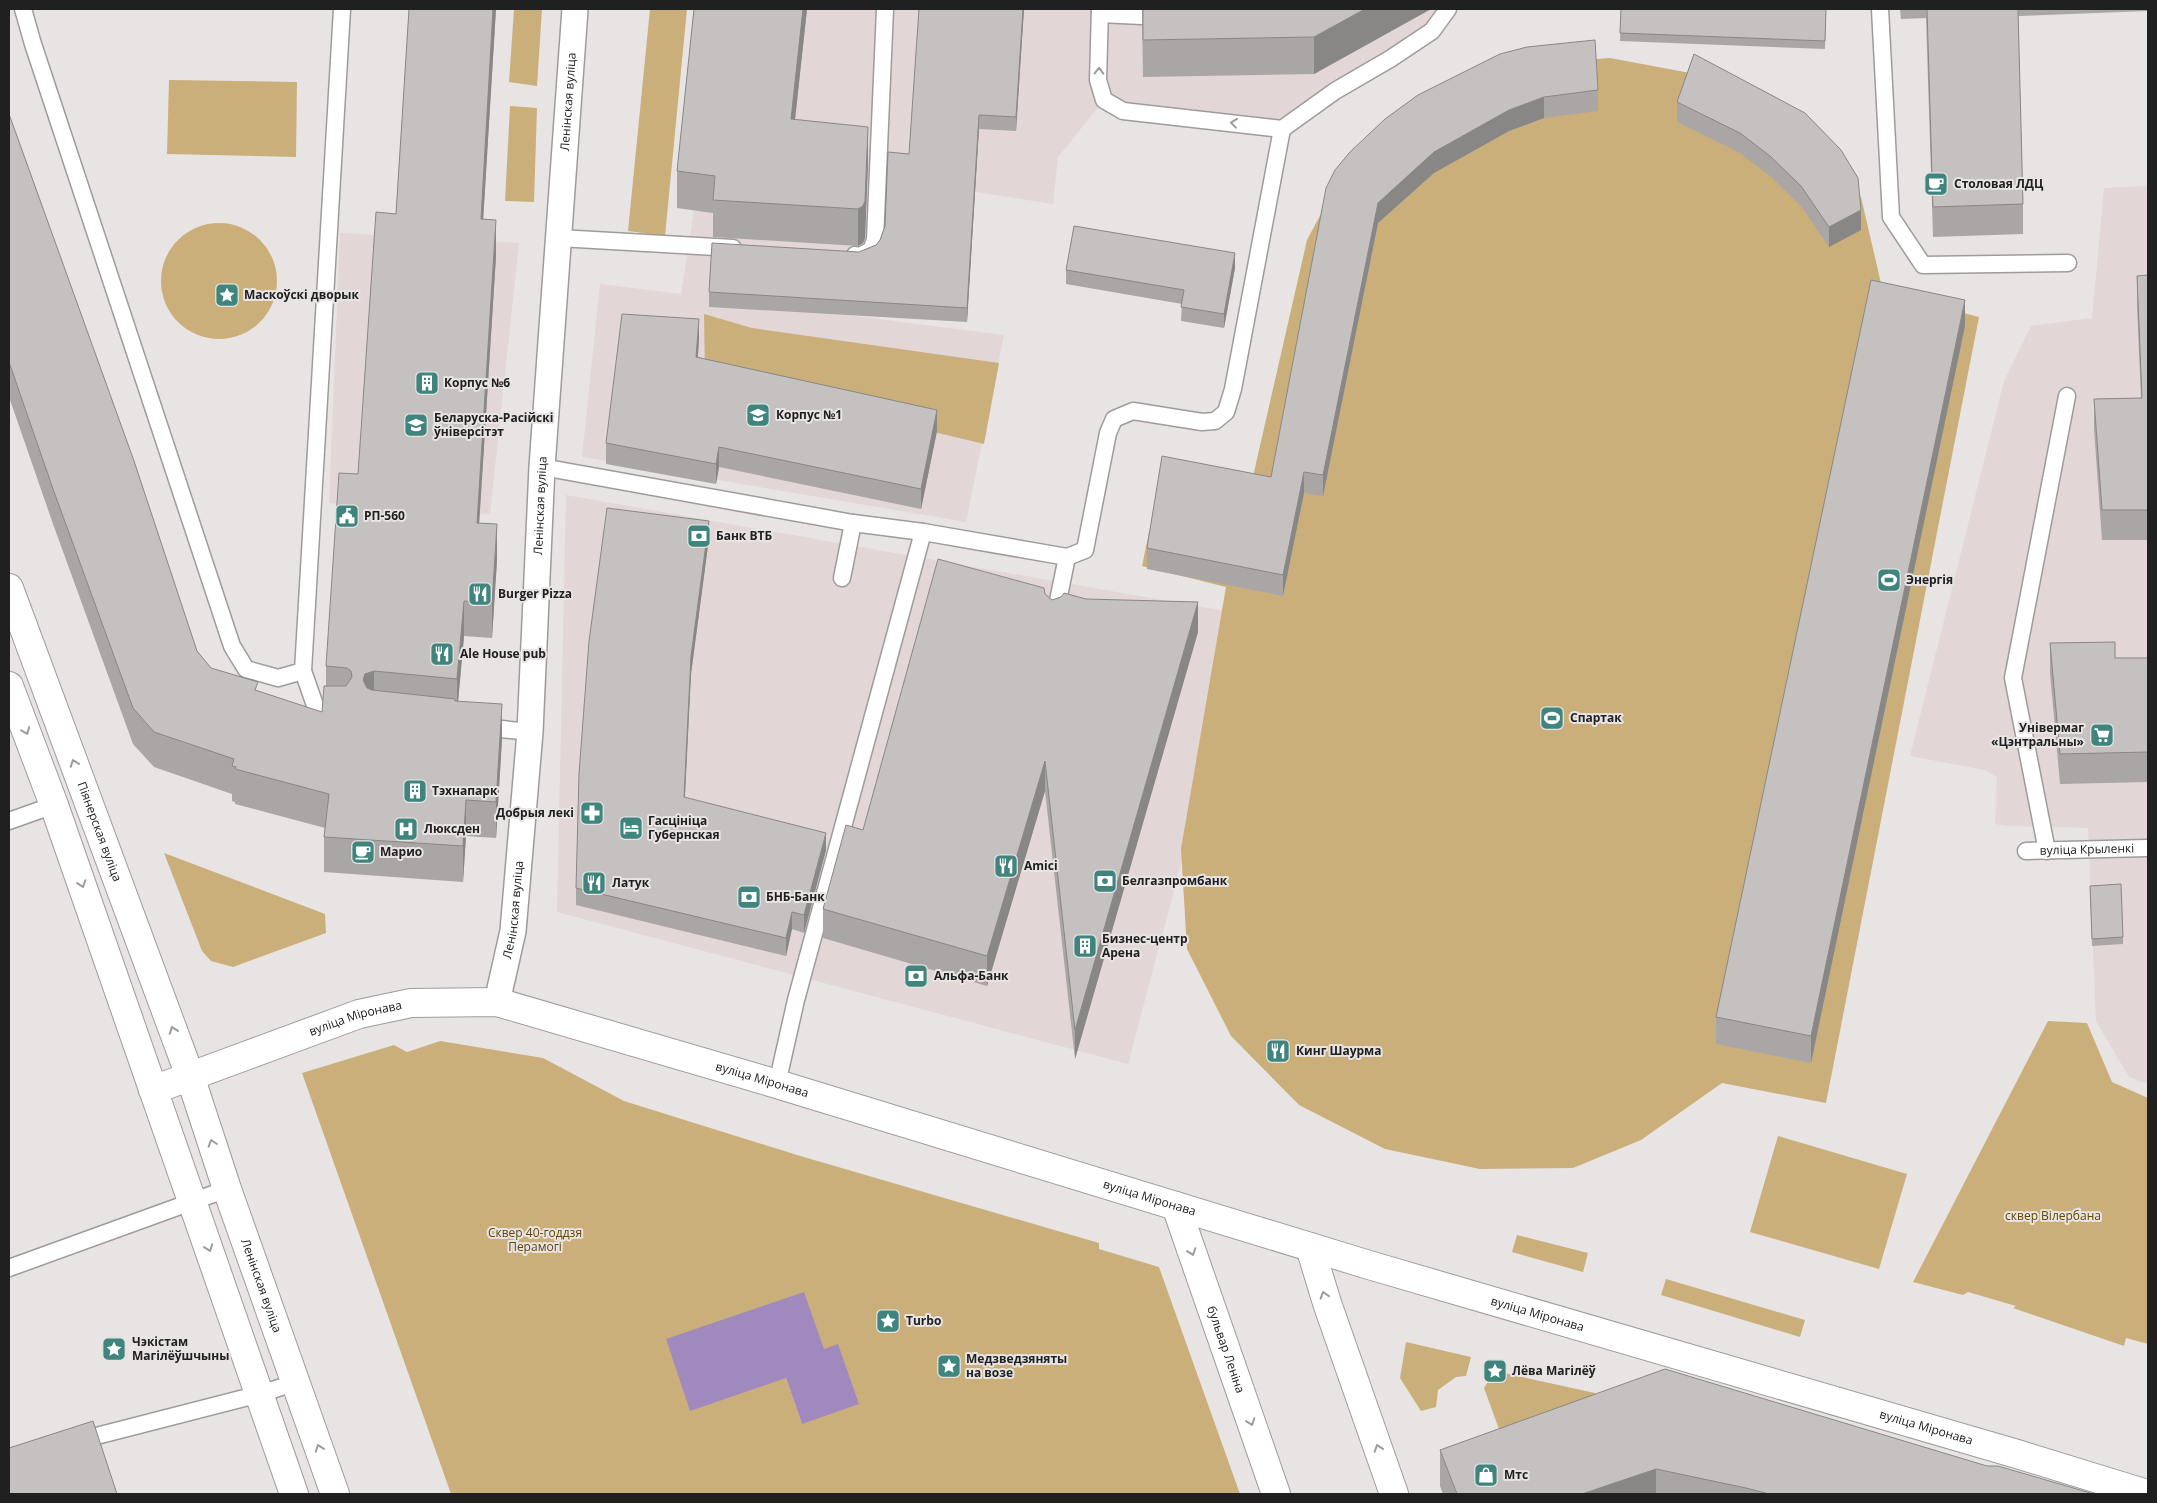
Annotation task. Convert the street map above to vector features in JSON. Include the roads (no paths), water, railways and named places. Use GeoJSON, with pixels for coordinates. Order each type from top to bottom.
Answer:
{"type":"FeatureCollection","features":[{"type":"Feature","properties":{"kind":"street","name":"Ленінская вуліца"},"geometry":{"type":"LineString","coordinates":[[497,1002],[513,931],[530,732],[542,467],[575,9]]}},
{"type":"Feature","properties":{"kind":"street","name":"Піянерская вуліца"},"geometry":{"type":"LineString","coordinates":[[9,588],[190,1076]]}},
{"type":"Feature","properties":{"kind":"street"},"geometry":{"type":"LineString","coordinates":[[9,686],[54,804],[294,1494]]}},
{"type":"Feature","properties":{"kind":"street","name":"вуліца Міронава"},"geometry":{"type":"LineString","coordinates":[[153,1090],[359,1014],[411,1003],[497,1002],[777,1084],[2014,1462],[2147,1494]]}},
{"type":"Feature","properties":{"kind":"street","name":"Ленінская вуліца"},"geometry":{"type":"LineString","coordinates":[[190,1076],[227,1189],[297,1382],[335,1494]]}},
{"type":"Feature","properties":{"kind":"street","name":"бульвар Леніна"},"geometry":{"type":"LineString","coordinates":[[1176,1206],[1276,1494]]}},
{"type":"Feature","properties":{"kind":"street"},"geometry":{"type":"LineString","coordinates":[[1310,1247],[1327,1303],[1394,1494]]}},
{"type":"Feature","properties":{"kind":"lane"},"geometry":{"type":"LineString","coordinates":[[23,9],[232,646],[246,669],[278,678],[303,671]]}},
{"type":"Feature","properties":{"kind":"lane"},"geometry":{"type":"LineString","coordinates":[[342,9],[303,671],[317,711],[342,712]]}},
{"type":"Feature","properties":{"kind":"lane"},"geometry":{"type":"LineString","coordinates":[[841,254],[860,256],[871,250],[875,240],[885,9]]}},
{"type":"Feature","properties":{"kind":"lane"},"geometry":{"type":"LineString","coordinates":[[1142,16],[1100,11],[1098,80],[1104,100],[1124,111],[1282,129],[1335,91],[1390,59],[1432,31],[1448,9]]}},
{"type":"Feature","properties":{"kind":"lane"},"geometry":{"type":"LineString","coordinates":[[1880,9],[1891,217],[1923,266],[2068,263]]}},
{"type":"Feature","properties":{"kind":"lane"},"geometry":{"type":"LineString","coordinates":[[542,467],[853,523],[923,532],[1067,557],[1085,550],[1108,433],[1114,419],[1133,411],[1202,422],[1215,421],[1226,412],[1233,389],[1282,129]]}},
{"type":"Feature","properties":{"kind":"lane"},"geometry":{"type":"LineString","coordinates":[[559,238],[746,248]]}},
{"type":"Feature","properties":{"kind":"lane"},"geometry":{"type":"LineString","coordinates":[[2047,851],[2012,678],[2067,396]]}},
{"type":"Feature","properties":{"kind":"lane"},"geometry":{"type":"LineString","coordinates":[[842,578],[853,523]]}},
{"type":"Feature","properties":{"kind":"lane"},"geometry":{"type":"LineString","coordinates":[[777,1084],[796,1000],[923,532]]}},
{"type":"Feature","properties":{"kind":"lane"},"geometry":{"type":"LineString","coordinates":[[1054,620],[1067,557]]}},
{"type":"Feature","properties":{"kind":"lane"},"geometry":{"type":"LineString","coordinates":[[471,726],[530,732]]}},
{"type":"Feature","properties":{"kind":"lane"},"geometry":{"type":"LineString","coordinates":[[9,821],[54,804]]}},
{"type":"Feature","properties":{"kind":"lane","name":"вуліца Крыленкі"},"geometry":{"type":"LineString","coordinates":[[2026,851],[2148,848]]}},
{"type":"Feature","properties":{"kind":"lane"},"geometry":{"type":"LineString","coordinates":[[9,1268],[227,1189]]}},
{"type":"Feature","properties":{"kind":"lane"},"geometry":{"type":"LineString","coordinates":[[61,1445],[260,1394],[297,1382]]}},
{"type":"Feature","properties":{"kind":"place","name":"Столовая ЛДЦ"},"geometry":{"type":"Point","coordinates":[1936,184]}},
{"type":"Feature","properties":{"kind":"place","name":"Маскоўскі дворык"},"geometry":{"type":"Point","coordinates":[227,295]}},
{"type":"Feature","properties":{"kind":"place","name":"Корпус №6"},"geometry":{"type":"Point","coordinates":[427,383]}},
{"type":"Feature","properties":{"kind":"place","name":"Корпус №1"},"geometry":{"type":"Point","coordinates":[758,415]}},
{"type":"Feature","properties":{"kind":"place","name":"Беларуска-Расійскі ўніверсітэт"},"geometry":{"type":"Point","coordinates":[416,425]}},
{"type":"Feature","properties":{"kind":"place","name":"РП-560"},"geometry":{"type":"Point","coordinates":[347,516]}},
{"type":"Feature","properties":{"kind":"place","name":"Банк ВТБ"},"geometry":{"type":"Point","coordinates":[699,536]}},
{"type":"Feature","properties":{"kind":"place","name":"Энергія"},"geometry":{"type":"Point","coordinates":[1889,580]}},
{"type":"Feature","properties":{"kind":"place","name":"Burger Pizza"},"geometry":{"type":"Point","coordinates":[480,594]}},
{"type":"Feature","properties":{"kind":"place","name":"Ale House pub"},"geometry":{"type":"Point","coordinates":[442,654]}},
{"type":"Feature","properties":{"kind":"place","name":"Спартак"},"geometry":{"type":"Point","coordinates":[1552,718]}},
{"type":"Feature","properties":{"kind":"place","name":"Універмаг «Цэнтральны»"},"geometry":{"type":"Point","coordinates":[2102,735]}},
{"type":"Feature","properties":{"kind":"place","name":"Тэхнапарк"},"geometry":{"type":"Point","coordinates":[415,791]}},
{"type":"Feature","properties":{"kind":"place","name":"Добрыя лекі"},"geometry":{"type":"Point","coordinates":[592,813]}},
{"type":"Feature","properties":{"kind":"place","name":"Гасцініца Губернская"},"geometry":{"type":"Point","coordinates":[631,828]}},
{"type":"Feature","properties":{"kind":"place","name":"Люксден"},"geometry":{"type":"Point","coordinates":[406,829]}},
{"type":"Feature","properties":{"kind":"place","name":"Марио"},"geometry":{"type":"Point","coordinates":[363,852]}},
{"type":"Feature","properties":{"kind":"place","name":"Аmici"},"geometry":{"type":"Point","coordinates":[1006,866]}},
{"type":"Feature","properties":{"kind":"place","name":"Белгазпромбанк"},"geometry":{"type":"Point","coordinates":[1105,881]}},
{"type":"Feature","properties":{"kind":"place","name":"Латук"},"geometry":{"type":"Point","coordinates":[594,883]}},
{"type":"Feature","properties":{"kind":"place","name":"БНБ-Банк"},"geometry":{"type":"Point","coordinates":[749,897]}},
{"type":"Feature","properties":{"kind":"place","name":"Бизнес-центр Арена"},"geometry":{"type":"Point","coordinates":[1085,946]}},
{"type":"Feature","properties":{"kind":"place","name":"Альфа-Банк"},"geometry":{"type":"Point","coordinates":[916,976]}},
{"type":"Feature","properties":{"kind":"place","name":"Кинг Шаурма"},"geometry":{"type":"Point","coordinates":[1278,1051]}},
{"type":"Feature","properties":{"kind":"place","name":"Turbo"},"geometry":{"type":"Point","coordinates":[888,1321]}},
{"type":"Feature","properties":{"kind":"place","name":"Чэкістам Магілёўшчыны"},"geometry":{"type":"Point","coordinates":[114,1349]}},
{"type":"Feature","properties":{"kind":"place","name":"Медзведзяняты на возе"},"geometry":{"type":"Point","coordinates":[949,1366]}},
{"type":"Feature","properties":{"kind":"place","name":"Лёва Магілёў"},"geometry":{"type":"Point","coordinates":[1495,1371]}},
{"type":"Feature","properties":{"kind":"place","name":"Мтс"},"geometry":{"type":"Point","coordinates":[1486,1475]}},
{"type":"Feature","properties":{"kind":"park label","name":"сквер Вілербана"},"geometry":{"type":"Point","coordinates":[2053,1216]}},
{"type":"Feature","properties":{"kind":"park label","name":"Сквер 40-годдзя Перамогі"},"geometry":{"type":"Point","coordinates":[535,1240]}}]}
